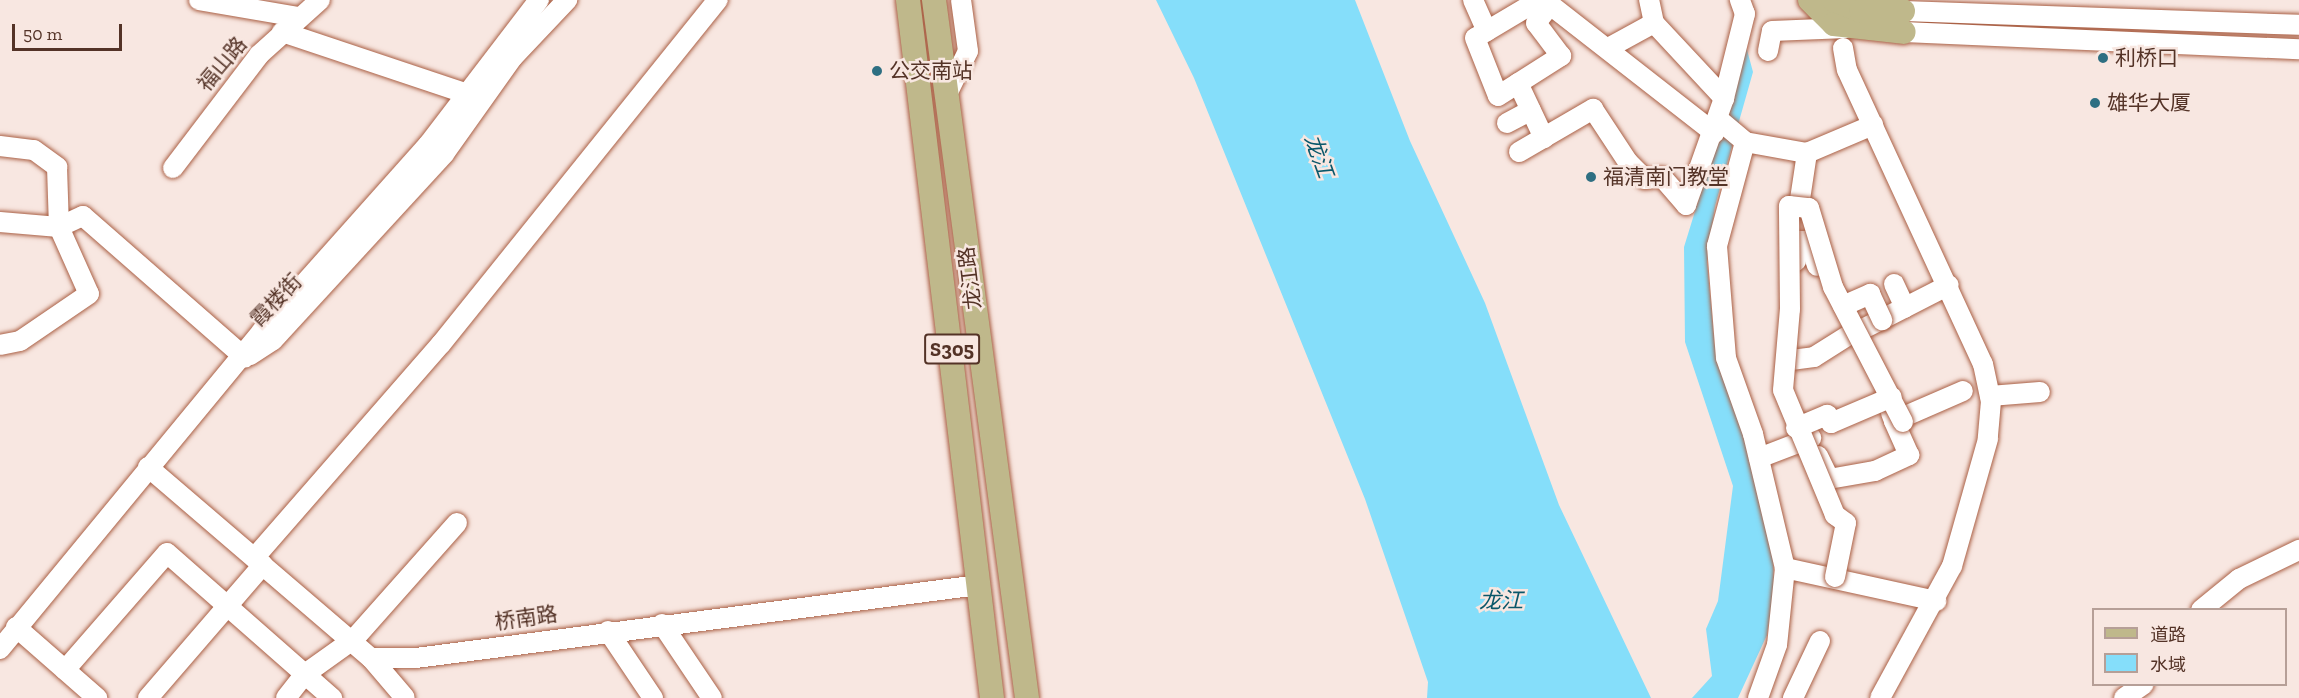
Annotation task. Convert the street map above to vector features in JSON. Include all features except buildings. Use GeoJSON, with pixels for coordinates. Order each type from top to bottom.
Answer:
{"type":"FeatureCollection","features":[{"type":"Feature","properties":{"kind":"main road","name":"龙江路"},"geometry":{"type":"LineString","coordinates":[[908,0],[993,698]]}},
{"type":"Feature","properties":{"kind":"main road","name":"龙江路"},"geometry":{"type":"LineString","coordinates":[[934,0],[949,90],[988,432],[1028,698]]}},
{"type":"Feature","properties":{"kind":"main road"},"geometry":{"type":"LineString","coordinates":[[1810,0],[1849,38],[1904,22]]}},
{"type":"Feature","properties":{"kind":"main road"},"geometry":{"type":"LineString","coordinates":[[1834,0],[1861,11],[1904,22]]}},
{"type":"Feature","properties":{"kind":"street"},"geometry":{"type":"LineString","coordinates":[[199,0],[298,17]]}},
{"type":"Feature","properties":{"kind":"street","name":"福山路"},"geometry":{"type":"LineString","coordinates":[[173,168],[203,124],[282,32],[320,0]]}},
{"type":"Feature","properties":{"kind":"street","name":"霞楼街"},"geometry":{"type":"LineString","coordinates":[[245,358],[262,331],[428,145],[464,93],[539,0]]}},
{"type":"Feature","properties":{"kind":"street","name":"霞楼街"},"geometry":{"type":"LineString","coordinates":[[245,358],[273,340],[444,154],[513,57],[567,0]]}},
{"type":"Feature","properties":{"kind":"street"},"geometry":{"type":"LineString","coordinates":[[148,698],[228,606],[259,561],[441,344],[718,0]]}},
{"type":"Feature","properties":{"kind":"street"},"geometry":{"type":"LineString","coordinates":[[949,90],[968,51],[961,0]]}},
{"type":"Feature","properties":{"kind":"street"},"geometry":{"type":"LineString","coordinates":[[1473,0],[1487,31]]}},
{"type":"Feature","properties":{"kind":"street"},"geometry":{"type":"LineString","coordinates":[[1649,0],[1654,23],[1724,98]]}},
{"type":"Feature","properties":{"kind":"street"},"geometry":{"type":"LineString","coordinates":[[1519,152],[1593,109],[1628,162],[1645,179],[1662,177],[1686,205],[1716,126],[1724,98],[1745,14],[1740,0]]}},
{"type":"Feature","properties":{"kind":"street"},"geometry":{"type":"LineString","coordinates":[[1748,0],[1763,52],[1772,32],[1849,38],[1847,70],[1949,285],[1989,393],[1988,439],[1962,535],[1936,601],[1880,698]]}},
{"type":"Feature","properties":{"kind":"street"},"geometry":{"type":"LineString","coordinates":[[1544,2],[1536,23],[1561,56],[1498,96],[1475,38],[1544,2]]}},
{"type":"Feature","properties":{"kind":"street"},"geometry":{"type":"LineString","coordinates":[[1544,2],[1610,47],[1716,126],[1746,142],[1807,153],[1873,125]]}},
{"type":"Feature","properties":{"kind":"street"},"geometry":{"type":"LineString","coordinates":[[1904,22],[2299,25]]}},
{"type":"Feature","properties":{"kind":"street"},"geometry":{"type":"LineString","coordinates":[[1904,22],[2299,49]]}},
{"type":"Feature","properties":{"kind":"street"},"geometry":{"type":"LineString","coordinates":[[1610,47],[1654,23]]}},
{"type":"Feature","properties":{"kind":"street"},"geometry":{"type":"LineString","coordinates":[[282,32],[464,93]]}},
{"type":"Feature","properties":{"kind":"street"},"geometry":{"type":"LineString","coordinates":[[1518,83],[1544,138]]}},
{"type":"Feature","properties":{"kind":"street"},"geometry":{"type":"LineString","coordinates":[[1507,123],[1531,110]]}},
{"type":"Feature","properties":{"kind":"street"},"geometry":{"type":"LineString","coordinates":[[1746,142],[1717,246],[1726,358],[1759,458],[1785,568],[1778,645],[1758,698]]}},
{"type":"Feature","properties":{"kind":"street"},"geometry":{"type":"LineString","coordinates":[[0,146],[34,150],[57,167],[59,227],[89,294],[20,341],[0,345]]}},
{"type":"Feature","properties":{"kind":"street"},"geometry":{"type":"LineString","coordinates":[[1799,206],[1807,153]]}},
{"type":"Feature","properties":{"kind":"street"},"geometry":{"type":"LineString","coordinates":[[1835,577],[1846,523],[1835,515],[1803,433],[1783,390],[1790,255],[1789,206],[1809,208],[1822,255],[1848,325],[1892,397],[1909,455],[1875,471],[1829,479],[1803,433],[1790,388],[1794,242],[1809,241],[1848,325],[1899,421]]}},
{"type":"Feature","properties":{"kind":"street"},"geometry":{"type":"LineString","coordinates":[[0,222],[59,227],[83,216],[245,358],[148,467],[0,649]]}},
{"type":"Feature","properties":{"kind":"street"},"geometry":{"type":"LineString","coordinates":[[1790,255],[1822,255]]}},
{"type":"Feature","properties":{"kind":"street"},"geometry":{"type":"LineString","coordinates":[[1848,325],[1896,304],[1949,285]]}},
{"type":"Feature","properties":{"kind":"street"},"geometry":{"type":"LineString","coordinates":[[1791,360],[1814,357],[1848,325],[1870,294],[1896,304]]}},
{"type":"Feature","properties":{"kind":"street"},"geometry":{"type":"LineString","coordinates":[[1899,421],[1964,398],[1963,391],[2040,392]]}},
{"type":"Feature","properties":{"kind":"street"},"geometry":{"type":"LineString","coordinates":[[1759,458],[1803,433],[1827,415],[1831,423],[1892,397]]}},
{"type":"Feature","properties":{"kind":"street"},"geometry":{"type":"LineString","coordinates":[[148,467],[354,639],[371,658],[396,695]]}},
{"type":"Feature","properties":{"kind":"street"},"geometry":{"type":"LineString","coordinates":[[285,698],[305,674],[354,639],[457,523]]}},
{"type":"Feature","properties":{"kind":"street"},"geometry":{"type":"LineString","coordinates":[[2202,608],[2239,579],[2299,550]]}},
{"type":"Feature","properties":{"kind":"street"},"geometry":{"type":"LineString","coordinates":[[65,670],[167,553],[332,698]]}},
{"type":"Feature","properties":{"kind":"street"},"geometry":{"type":"LineString","coordinates":[[1785,568],[1835,577],[1936,601]]}},
{"type":"Feature","properties":{"kind":"street","name":"桥南路"},"geometry":{"type":"LineString","coordinates":[[371,658],[416,658],[608,631],[979,585]]}},
{"type":"Feature","properties":{"kind":"street"},"geometry":{"type":"LineString","coordinates":[[662,624],[712,698]]}},
{"type":"Feature","properties":{"kind":"street"},"geometry":{"type":"LineString","coordinates":[[16,627],[98,698]]}},
{"type":"Feature","properties":{"kind":"street"},"geometry":{"type":"LineString","coordinates":[[608,631],[653,698]]}},
{"type":"Feature","properties":{"kind":"street"},"geometry":{"type":"LineString","coordinates":[[1793,698],[1820,641]]}},
{"type":"Feature","properties":{"kind":"street"},"geometry":{"type":"LineString","coordinates":[[2124,698],[2141,686]]}},
{"type":"Feature","properties":{"kind":"water","name":"龙江"},"geometry":{"type":"Polygon","coordinates":[[[1156,0],[1355,0],[1410,141],[1485,303],[1559,505],[1651,698],[1427,698],[1428,682],[1365,499],[1194,78],[1156,0]]]}},
{"type":"Feature","properties":{"kind":"water"},"geometry":{"type":"Polygon","coordinates":[[[1746,46],[1753,72],[1715,206],[1707,262],[1715,348],[1748,441],[1773,553],[1774,591],[1767,635],[1738,698],[1692,698],[1712,676],[1706,629],[1718,601],[1733,486],[1685,342],[1684,247],[1746,46]]]}},
{"type":"Feature","properties":{"kind":"place","name":"利桥口"},"geometry":{"type":"Point","coordinates":[2103,58]}},
{"type":"Feature","properties":{"kind":"place","name":"公交南站"},"geometry":{"type":"Point","coordinates":[877,71]}},
{"type":"Feature","properties":{"kind":"place","name":"雄华大厦"},"geometry":{"type":"Point","coordinates":[2095,103]}},
{"type":"Feature","properties":{"kind":"place","name":"福清南门教堂"},"geometry":{"type":"Point","coordinates":[1591,177]}}]}
